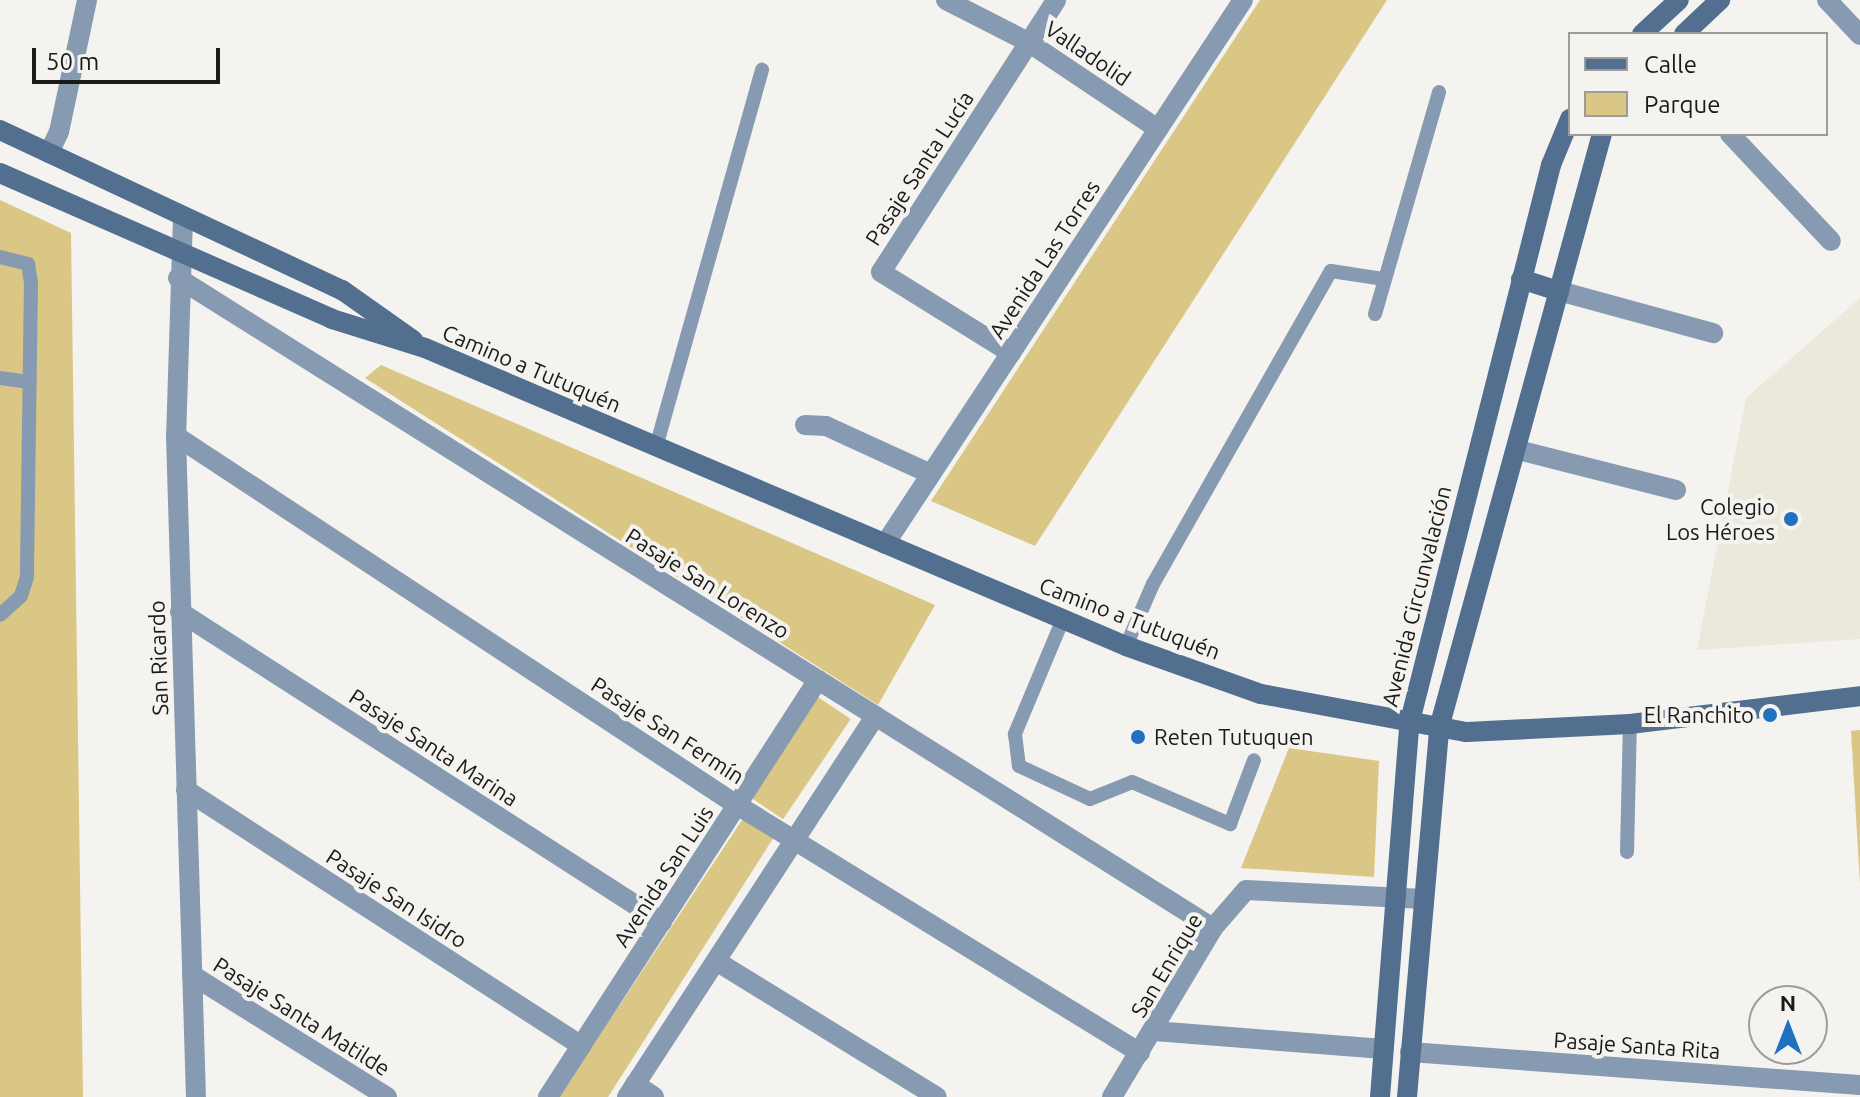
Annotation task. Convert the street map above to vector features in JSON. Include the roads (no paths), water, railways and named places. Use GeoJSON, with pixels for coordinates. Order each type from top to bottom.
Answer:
{"type":"FeatureCollection","features":[{"type":"Feature","properties":{"kind":"street"},"geometry":{"type":"LineString","coordinates":[[49,153],[59,132],[87,0]]}},
{"type":"Feature","properties":{"kind":"street","name":"Valladolid"},"geometry":{"type":"LineString","coordinates":[[946,0],[1028,42],[1158,129]]}},
{"type":"Feature","properties":{"kind":"street"},"geometry":{"type":"LineString","coordinates":[[1028,42],[1056,0]]}},
{"type":"Feature","properties":{"kind":"street","name":"Avenida Las Torres"},"geometry":{"type":"LineString","coordinates":[[885,544],[1243,0]]}},
{"type":"Feature","properties":{"kind":"street"},"geometry":{"type":"LineString","coordinates":[[1644,32],[1679,0]]}},
{"type":"Feature","properties":{"kind":"street"},"geometry":{"type":"LineString","coordinates":[[1686,32],[1720,0]]}},
{"type":"Feature","properties":{"kind":"street"},"geometry":{"type":"LineString","coordinates":[[1827,0],[1860,35]]}},
{"type":"Feature","properties":{"kind":"street","name":"Pasaje Santa Lucía"},"geometry":{"type":"LineString","coordinates":[[1011,353],[881,272],[1028,42]]}},
{"type":"Feature","properties":{"kind":"street","name":"Avenida Circunvalación"},"geometry":{"type":"LineString","coordinates":[[1380,1097],[1409,725],[1551,165],[1568,124]]}},
{"type":"Feature","properties":{"kind":"street","name":"Camino a Tutuquén"},"geometry":{"type":"LineString","coordinates":[[1,133],[342,290],[425,348]]}},
{"type":"Feature","properties":{"kind":"street"},"geometry":{"type":"LineString","coordinates":[[1407,1097],[1439,728],[1518,450],[1601,136]]}},
{"type":"Feature","properties":{"kind":"street"},"geometry":{"type":"LineString","coordinates":[[1732,136],[1831,241]]}},
{"type":"Feature","properties":{"kind":"street","name":"Camino a Tutuquén"},"geometry":{"type":"LineString","coordinates":[[0,173],[332,319],[425,348],[1126,646],[1261,694],[1409,725],[1467,732],[1630,724],[1860,696]]}},
{"type":"Feature","properties":{"kind":"street","name":"San Ricardo"},"geometry":{"type":"LineString","coordinates":[[183,217],[178,278],[176,436],[196,1097]]}},
{"type":"Feature","properties":{"kind":"street","name":"Pasaje San Lorenzo"},"geometry":{"type":"LineString","coordinates":[[178,278],[1213,928]]}},
{"type":"Feature","properties":{"kind":"street"},"geometry":{"type":"LineString","coordinates":[[1521,279],[1713,333]]}},
{"type":"Feature","properties":{"kind":"street"},"geometry":{"type":"LineString","coordinates":[[805,425],[826,426],[931,474]]}},
{"type":"Feature","properties":{"kind":"street","name":"Pasaje San Fermín"},"geometry":{"type":"LineString","coordinates":[[176,436],[737,805],[1140,1053]]}},
{"type":"Feature","properties":{"kind":"street"},"geometry":{"type":"LineString","coordinates":[[1518,450],[1676,490]]}},
{"type":"Feature","properties":{"kind":"street","name":"Pasaje Santa Marina"},"geometry":{"type":"LineString","coordinates":[[180,612],[662,922]]}},
{"type":"Feature","properties":{"kind":"street","name":"Avenida San Luis"},"geometry":{"type":"LineString","coordinates":[[548,1097],[818,680]]}},
{"type":"Feature","properties":{"kind":"street"},"geometry":{"type":"LineString","coordinates":[[654,1097],[631,1091],[875,716]]}},
{"type":"Feature","properties":{"kind":"street","name":"Pasaje San Isidro"},"geometry":{"type":"LineString","coordinates":[[186,790],[581,1046]]}},
{"type":"Feature","properties":{"kind":"street","name":"San Enrique"},"geometry":{"type":"LineString","coordinates":[[1112,1097],[1213,928],[1246,890],[1424,899]]}},
{"type":"Feature","properties":{"kind":"street"},"geometry":{"type":"LineString","coordinates":[[716,961],[937,1097]]}},
{"type":"Feature","properties":{"kind":"street","name":"Pasaje Santa Matilde"},"geometry":{"type":"LineString","coordinates":[[192,975],[387,1097]]}},
{"type":"Feature","properties":{"kind":"street"},"geometry":{"type":"LineString","coordinates":[[1154,1031],[1383,1049]]}},
{"type":"Feature","properties":{"kind":"street","name":"Pasaje Santa Rita"},"geometry":{"type":"LineString","coordinates":[[1410,1052],[1860,1085]]}},
{"type":"Feature","properties":{"kind":"lane"},"geometry":{"type":"LineString","coordinates":[[656,447],[762,70]]}},
{"type":"Feature","properties":{"kind":"lane"},"geometry":{"type":"LineString","coordinates":[[1375,314],[1439,92]]}},
{"type":"Feature","properties":{"kind":"lane"},"geometry":{"type":"LineString","coordinates":[[0,257],[28,264],[30,382],[27,577],[21,596],[0,615]]}},
{"type":"Feature","properties":{"kind":"lane"},"geometry":{"type":"LineString","coordinates":[[1126,646],[1153,584],[1331,271],[1384,279]]}},
{"type":"Feature","properties":{"kind":"lane"},"geometry":{"type":"LineString","coordinates":[[0,378],[30,382]]}},
{"type":"Feature","properties":{"kind":"lane"},"geometry":{"type":"LineString","coordinates":[[1063,619],[1015,734],[1019,766],[1090,799],[1132,782],[1230,824],[1254,760]]}},
{"type":"Feature","properties":{"kind":"lane"},"geometry":{"type":"LineString","coordinates":[[1627,852],[1630,724]]}},
{"type":"Feature","properties":{"kind":"place","name":"Colegio Los Héroes"},"geometry":{"type":"Point","coordinates":[1791,519]}},
{"type":"Feature","properties":{"kind":"place","name":"El Ranchito"},"geometry":{"type":"Point","coordinates":[1770,715]}},
{"type":"Feature","properties":{"kind":"place","name":"Reten Tutuquen"},"geometry":{"type":"Point","coordinates":[1138,737]}}]}
